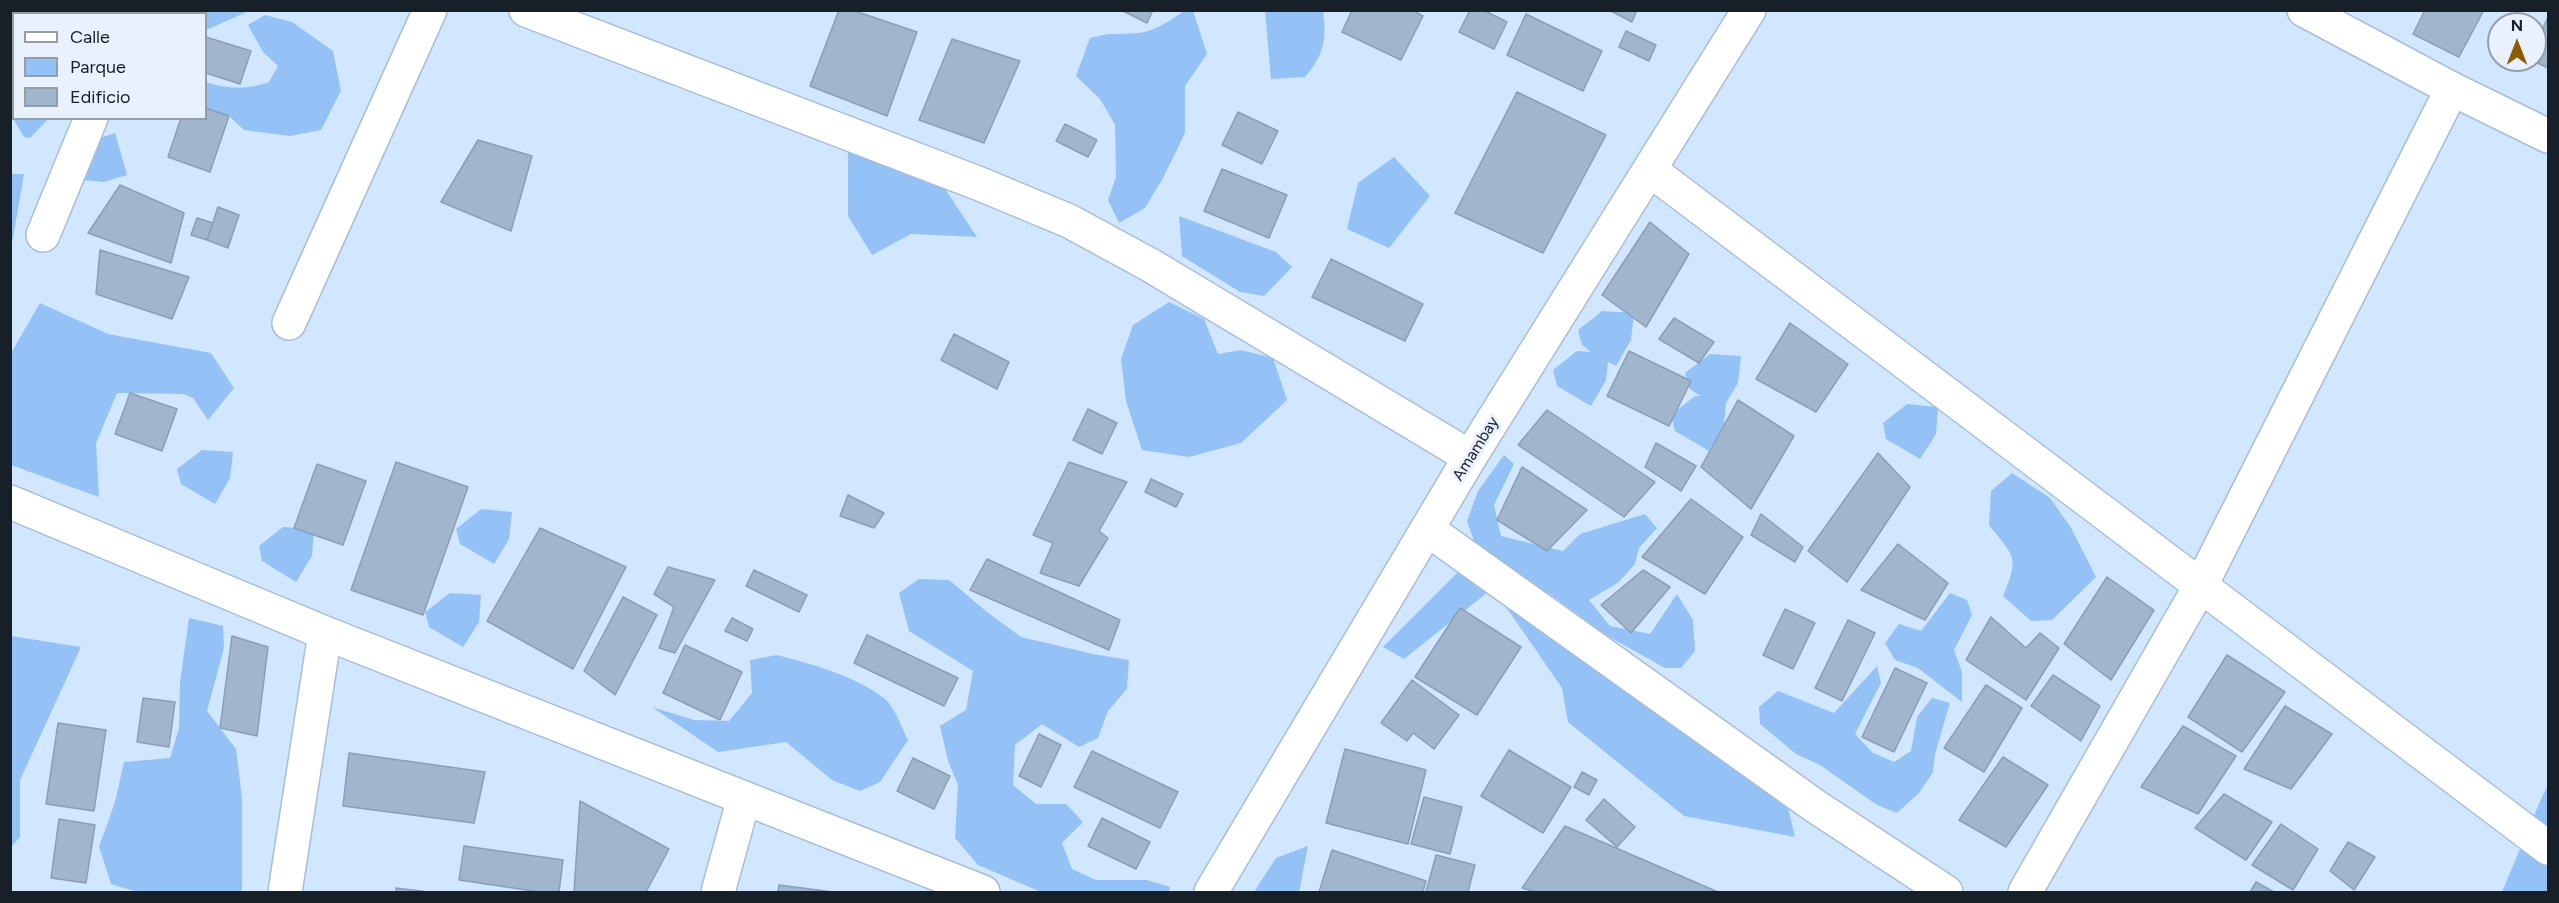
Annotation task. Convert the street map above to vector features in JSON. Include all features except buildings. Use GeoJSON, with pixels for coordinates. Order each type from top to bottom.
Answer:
{"type":"FeatureCollection","features":[{"type":"Feature","properties":{"kind":"street"},"geometry":{"type":"LineString","coordinates":[[289,323],[430,10]]}},
{"type":"Feature","properties":{"kind":"street"},"geometry":{"type":"LineString","coordinates":[[526,10],[980,184],[1069,221],[1150,265],[1470,457]]}},
{"type":"Feature","properties":{"kind":"street","name":"Amambay"},"geometry":{"type":"LineString","coordinates":[[1211,892],[1470,457],[1749,10]]}},
{"type":"Feature","properties":{"kind":"street"},"geometry":{"type":"LineString","coordinates":[[2304,10],[2452,89],[2548,136]]}},
{"type":"Feature","properties":{"kind":"street"},"geometry":{"type":"LineString","coordinates":[[2025,892],[2201,585],[2452,89]]}},
{"type":"Feature","properties":{"kind":"street"},"geometry":{"type":"LineString","coordinates":[[43,235],[90,120]]}},
{"type":"Feature","properties":{"kind":"street"},"geometry":{"type":"LineString","coordinates":[[1650,170],[2548,848]]}},
{"type":"Feature","properties":{"kind":"street"},"geometry":{"type":"LineString","coordinates":[[10,502],[325,633],[983,892]]}},
{"type":"Feature","properties":{"kind":"street"},"geometry":{"type":"LineString","coordinates":[[1427,529],[1815,806],[1946,892]]}},
{"type":"Feature","properties":{"kind":"street"},"geometry":{"type":"LineString","coordinates":[[285,892],[325,633]]}},
{"type":"Feature","properties":{"kind":"street"},"geometry":{"type":"LineString","coordinates":[[718,892],[744,798]]}},
{"type":"Feature","properties":{"kind":"green space"},"geometry":{"type":"Polygon","coordinates":[[[148,10],[249,11],[207,30],[207,12],[146,12],[148,10]]]}},
{"type":"Feature","properties":{"kind":"green space"},"geometry":{"type":"Polygon","coordinates":[[[1184,11],[1193,11],[1207,54],[1185,86],[1185,133],[1145,208],[1119,223],[1108,200],[1116,177],[1115,125],[1100,99],[1076,76],[1090,38],[1150,30],[1184,11]]]}},
{"type":"Feature","properties":{"kind":"green space"},"geometry":{"type":"Polygon","coordinates":[[[1265,11],[1323,11],[1325,30],[1323,46],[1305,77],[1271,79],[1265,11]]]}},
{"type":"Feature","properties":{"kind":"green space"},"geometry":{"type":"Polygon","coordinates":[[[265,15],[292,22],[333,51],[341,91],[321,130],[290,136],[244,130],[229,116],[207,108],[207,82],[238,88],[253,86],[269,82],[278,66],[263,52],[248,25],[265,15]]]}},
{"type":"Feature","properties":{"kind":"green space"},"geometry":{"type":"Polygon","coordinates":[[[15,120],[47,120],[30,138],[24,137],[15,120]]]}},
{"type":"Feature","properties":{"kind":"green space"},"geometry":{"type":"Polygon","coordinates":[[[115,133],[127,175],[104,182],[82,180],[91,141],[115,133]]]}},
{"type":"Feature","properties":{"kind":"green space"},"geometry":{"type":"Polygon","coordinates":[[[848,133],[914,142],[977,237],[911,234],[872,255],[848,216],[848,133]]]}},
{"type":"Feature","properties":{"kind":"green space"},"geometry":{"type":"Polygon","coordinates":[[[1394,157],[1430,196],[1389,248],[1347,229],[1358,183],[1394,157]]]}},
{"type":"Feature","properties":{"kind":"green space"},"geometry":{"type":"Polygon","coordinates":[[[11,174],[24,174],[12,243],[10,241],[11,174]]]}},
{"type":"Feature","properties":{"kind":"green space"},"geometry":{"type":"Polygon","coordinates":[[[1179,216],[1276,252],[1292,267],[1264,296],[1240,292],[1182,256],[1179,216]]]}},
{"type":"Feature","properties":{"kind":"green space"},"geometry":{"type":"Polygon","coordinates":[[[1169,302],[1204,319],[1218,354],[1241,350],[1273,358],[1287,400],[1241,443],[1189,457],[1142,450],[1126,401],[1121,359],[1133,325],[1169,302]]]}},
{"type":"Feature","properties":{"kind":"green space"},"geometry":{"type":"Polygon","coordinates":[[[40,303],[108,334],[211,353],[234,388],[208,420],[193,398],[184,394],[117,393],[96,443],[99,497],[11,465],[11,353],[40,303]]]}},
{"type":"Feature","properties":{"kind":"green space"},"geometry":{"type":"Polygon","coordinates":[[[1602,311],[1634,313],[1631,340],[1616,366],[1608,362],[1606,380],[1591,406],[1557,386],[1553,370],[1577,351],[1591,352],[1582,345],[1578,330],[1602,311]]]}},
{"type":"Feature","properties":{"kind":"green space"},"geometry":{"type":"Polygon","coordinates":[[[1710,354],[1741,356],[1738,383],[1726,403],[1724,425],[1709,451],[1675,431],[1671,415],[1695,396],[1700,396],[1689,388],[1685,373],[1710,354]]]}},
{"type":"Feature","properties":{"kind":"green space"},"geometry":{"type":"Polygon","coordinates":[[[1907,404],[1938,407],[1936,434],[1920,459],[1886,439],[1883,423],[1907,404]]]}},
{"type":"Feature","properties":{"kind":"green space"},"geometry":{"type":"Polygon","coordinates":[[[202,450],[233,452],[230,478],[215,504],[181,484],[177,469],[202,450]]]}},
{"type":"Feature","properties":{"kind":"green space"},"geometry":{"type":"Polygon","coordinates":[[[1504,455],[1514,464],[1494,505],[1501,536],[1563,551],[1580,534],[1645,514],[1657,528],[1639,548],[1635,564],[1619,582],[1589,600],[1610,626],[1650,634],[1677,594],[1693,620],[1695,651],[1681,668],[1665,668],[1606,635],[1550,594],[1509,573],[1475,544],[1467,521],[1478,491],[1504,455]]]}},
{"type":"Feature","properties":{"kind":"green space"},"geometry":{"type":"Polygon","coordinates":[[[2012,473],[2050,498],[2070,526],[2096,577],[2052,620],[2031,621],[2003,596],[2013,564],[2009,551],[1989,525],[1991,491],[2012,473]]]}},
{"type":"Feature","properties":{"kind":"green space"},"geometry":{"type":"Polygon","coordinates":[[[481,509],[512,512],[509,539],[494,564],[460,544],[456,529],[481,509]]]}},
{"type":"Feature","properties":{"kind":"green space"},"geometry":{"type":"Polygon","coordinates":[[[283,527],[314,529],[312,556],[296,582],[262,561],[259,546],[283,527]]]}},
{"type":"Feature","properties":{"kind":"green space"},"geometry":{"type":"Polygon","coordinates":[[[1469,561],[1783,787],[1795,837],[1684,816],[1568,722],[1562,688],[1493,588],[1404,659],[1383,647],[1469,561]]]}},
{"type":"Feature","properties":{"kind":"green space"},"geometry":{"type":"Polygon","coordinates":[[[919,579],[949,580],[1021,637],[1129,660],[1127,689],[1108,711],[1098,738],[1079,747],[1042,724],[1015,745],[1013,785],[1036,804],[1066,804],[1083,822],[1062,843],[1072,869],[1096,880],[1147,880],[1170,887],[1169,892],[1041,892],[978,865],[955,838],[958,785],[948,761],[940,726],[966,710],[973,671],[909,631],[899,593],[919,579]]]}},
{"type":"Feature","properties":{"kind":"green space"},"geometry":{"type":"Polygon","coordinates":[[[450,593],[481,595],[479,622],[463,647],[429,627],[425,612],[450,593]]]}},
{"type":"Feature","properties":{"kind":"green space"},"geometry":{"type":"Polygon","coordinates":[[[1950,593],[1967,600],[1972,615],[1954,650],[1962,672],[1962,702],[1918,668],[1895,660],[1885,643],[1899,624],[1921,631],[1950,593]]]}},
{"type":"Feature","properties":{"kind":"green space"},"geometry":{"type":"Polygon","coordinates":[[[189,618],[223,626],[224,648],[207,711],[236,749],[242,798],[242,888],[241,892],[137,892],[111,884],[99,847],[115,802],[124,762],[170,758],[179,728],[180,682],[189,618]]]}},
{"type":"Feature","properties":{"kind":"green space"},"geometry":{"type":"Polygon","coordinates":[[[11,636],[81,647],[20,780],[20,837],[11,847],[11,636]]]}},
{"type":"Feature","properties":{"kind":"green space"},"geometry":{"type":"Polygon","coordinates":[[[777,655],[847,677],[874,691],[889,703],[908,740],[880,782],[860,791],[832,780],[786,742],[718,752],[652,707],[694,720],[729,721],[752,693],[750,660],[777,655]]]}},
{"type":"Feature","properties":{"kind":"green space"},"geometry":{"type":"Polygon","coordinates":[[[1877,666],[1881,683],[1855,734],[1873,753],[1894,762],[1911,751],[1917,717],[1932,698],[1950,703],[1935,754],[1933,772],[1919,793],[1897,813],[1877,805],[1820,765],[1796,754],[1760,724],[1759,707],[1778,691],[1834,713],[1877,666]]]}},
{"type":"Feature","properties":{"kind":"green space"},"geometry":{"type":"Polygon","coordinates":[[[2548,785],[2548,892],[2502,892],[2541,799],[2548,785]]]}},
{"type":"Feature","properties":{"kind":"green space"},"geometry":{"type":"Polygon","coordinates":[[[1308,846],[1299,892],[1254,892],[1276,858],[1308,846]]]}}]}
